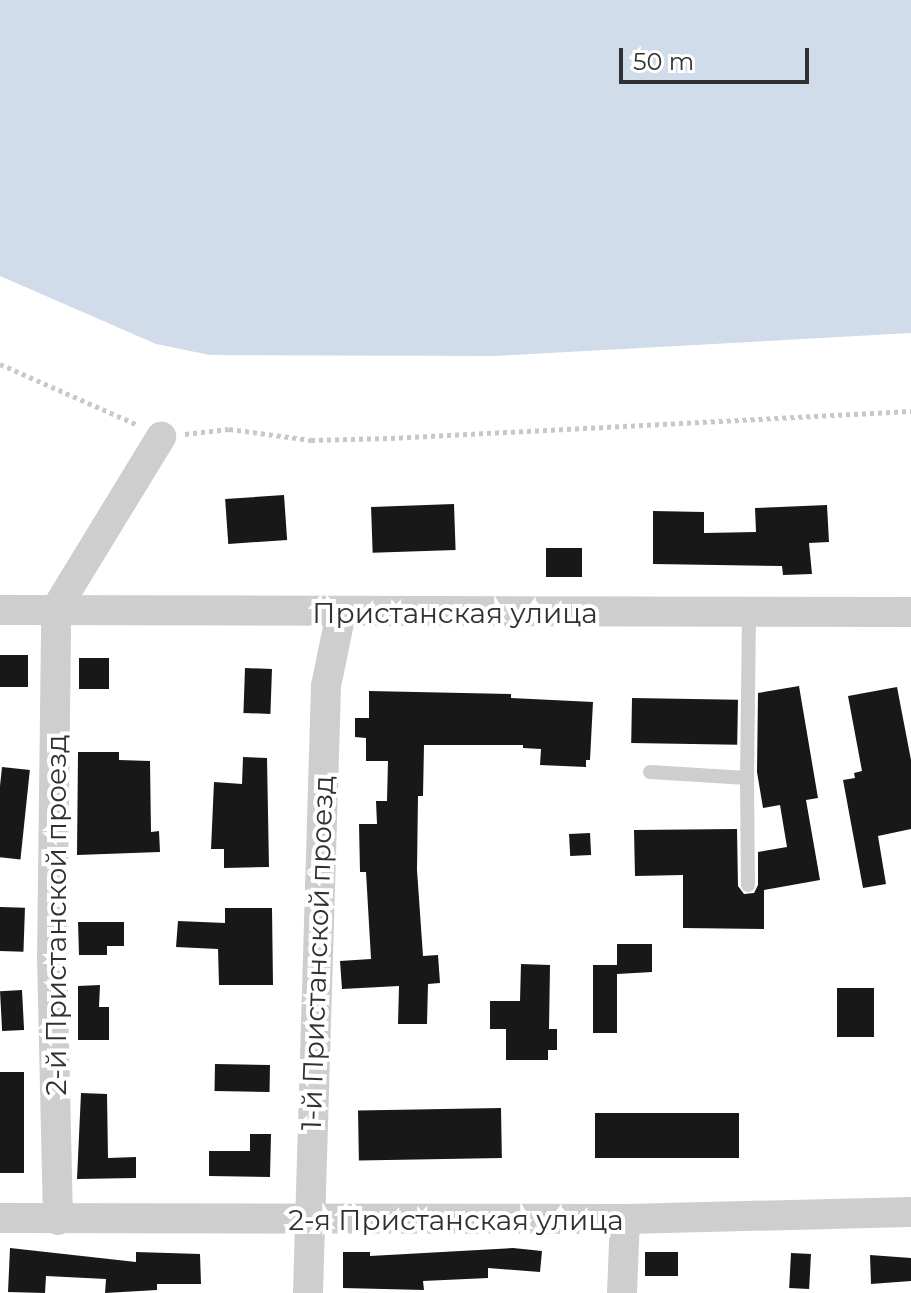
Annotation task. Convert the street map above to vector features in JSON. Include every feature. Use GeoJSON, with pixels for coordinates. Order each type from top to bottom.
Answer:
{"type":"FeatureCollection","features":[{"type":"Feature","properties":{"kind":"street"},"geometry":{"type":"LineString","coordinates":[[56,609],[161,437]]}},
{"type":"Feature","properties":{"kind":"street","name":"2-й Пристанской проезд"},"geometry":{"type":"LineString","coordinates":[[56,609],[52,960],[58,1220]]}},
{"type":"Feature","properties":{"kind":"street","name":"Пристанская улица"},"geometry":{"type":"LineString","coordinates":[[0,610],[911,612]]}},
{"type":"Feature","properties":{"kind":"street","name":"1-й Пристанской проезд"},"geometry":{"type":"LineString","coordinates":[[308,1293],[326,686],[341,613]]}},
{"type":"Feature","properties":{"kind":"street","name":"2-я Пристанская улица"},"geometry":{"type":"LineString","coordinates":[[0,1218],[625,1219],[911,1212]]}},
{"type":"Feature","properties":{"kind":"street"},"geometry":{"type":"LineString","coordinates":[[622,1293],[625,1219]]}},
{"type":"Feature","properties":{"kind":"lane"},"geometry":{"type":"LineString","coordinates":[[748,885],[749,612]]}},
{"type":"Feature","properties":{"kind":"lane"},"geometry":{"type":"LineString","coordinates":[[650,772],[747,778]]}},
{"type":"Feature","properties":{"kind":"path"},"geometry":{"type":"LineString","coordinates":[[0,364],[106,408],[161,437],[229,429],[311,440],[391,438],[911,411]]}},
{"type":"Feature","properties":{"kind":"water"},"geometry":{"type":"Polygon","coordinates":[[[0,0],[911,0],[911,333],[495,356],[210,355],[156,344],[0,276],[0,0]]]}},
{"type":"Feature","properties":{"kind":"building"},"geometry":{"type":"Polygon","coordinates":[[[284,495],[287,540],[228,544],[225,499],[284,495]]]}},
{"type":"Feature","properties":{"kind":"building"},"geometry":{"type":"Polygon","coordinates":[[[454,504],[456,550],[373,553],[371,507],[454,504]]]}},
{"type":"Feature","properties":{"kind":"building"},"geometry":{"type":"Polygon","coordinates":[[[827,505],[829,542],[809,543],[812,574],[783,575],[782,566],[653,564],[653,511],[704,512],[704,533],[756,532],[755,508],[827,505]]]}},
{"type":"Feature","properties":{"kind":"building"},"geometry":{"type":"Polygon","coordinates":[[[546,548],[582,548],[582,577],[546,577],[546,548]]]}},
{"type":"Feature","properties":{"kind":"building"},"geometry":{"type":"Polygon","coordinates":[[[0,655],[28,655],[28,687],[0,687],[0,655]]]}},
{"type":"Feature","properties":{"kind":"building"},"geometry":{"type":"Polygon","coordinates":[[[79,658],[109,658],[109,689],[79,689],[79,658]]]}},
{"type":"Feature","properties":{"kind":"building"},"geometry":{"type":"Polygon","coordinates":[[[245,668],[272,669],[270,714],[243,713],[245,668]]]}},
{"type":"Feature","properties":{"kind":"building"},"geometry":{"type":"Polygon","coordinates":[[[799,686],[818,798],[806,800],[820,880],[764,890],[764,929],[683,928],[683,875],[635,876],[634,830],[737,829],[738,886],[744,894],[754,893],[758,885],[758,852],[787,847],[780,805],[763,808],[757,772],[758,693],[799,686]]]}},
{"type":"Feature","properties":{"kind":"building"},"geometry":{"type":"Polygon","coordinates":[[[897,687],[911,760],[911,829],[878,836],[886,884],[863,888],[843,780],[855,778],[854,773],[862,771],[848,696],[897,687]]]}},
{"type":"Feature","properties":{"kind":"building"},"geometry":{"type":"Polygon","coordinates":[[[369,691],[511,694],[511,698],[593,702],[590,760],[586,760],[586,767],[540,765],[541,749],[523,748],[523,745],[424,745],[423,796],[418,796],[417,870],[423,956],[438,955],[440,983],[428,984],[427,1024],[398,1024],[399,986],[342,989],[340,961],[371,959],[366,872],[360,872],[359,824],[377,824],[376,801],[387,801],[388,761],[366,761],[366,738],[355,737],[355,718],[369,718],[369,691]]]}},
{"type":"Feature","properties":{"kind":"building"},"geometry":{"type":"Polygon","coordinates":[[[632,698],[738,700],[737,745],[631,743],[632,698]]]}},
{"type":"Feature","properties":{"kind":"building"},"geometry":{"type":"Polygon","coordinates":[[[78,752],[119,752],[119,760],[150,761],[151,832],[159,831],[160,852],[77,855],[78,752]]]}},
{"type":"Feature","properties":{"kind":"building"},"geometry":{"type":"Polygon","coordinates":[[[243,757],[267,758],[269,867],[224,868],[224,849],[211,849],[214,782],[242,784],[243,757]]]}},
{"type":"Feature","properties":{"kind":"building"},"geometry":{"type":"Polygon","coordinates":[[[2,767],[30,770],[20,859],[0,857],[2,767]]]}},
{"type":"Feature","properties":{"kind":"building"},"geometry":{"type":"Polygon","coordinates":[[[590,833],[591,855],[570,856],[569,834],[590,833]]]}},
{"type":"Feature","properties":{"kind":"building"},"geometry":{"type":"Polygon","coordinates":[[[0,907],[25,908],[23,952],[0,951],[0,907]]]}},
{"type":"Feature","properties":{"kind":"building"},"geometry":{"type":"Polygon","coordinates":[[[225,908],[272,908],[273,985],[219,985],[218,949],[176,947],[178,921],[225,923],[225,908]]]}},
{"type":"Feature","properties":{"kind":"building"},"geometry":{"type":"Polygon","coordinates":[[[78,922],[124,922],[124,946],[107,946],[107,955],[79,955],[78,922]]]}},
{"type":"Feature","properties":{"kind":"building"},"geometry":{"type":"Polygon","coordinates":[[[617,944],[652,944],[652,972],[617,974],[617,1033],[593,1033],[593,965],[617,965],[617,944]]]}},
{"type":"Feature","properties":{"kind":"building"},"geometry":{"type":"Polygon","coordinates":[[[521,964],[550,965],[549,1029],[557,1029],[557,1050],[548,1050],[548,1060],[506,1060],[506,1029],[490,1029],[490,1001],[520,1001],[521,964]]]}},
{"type":"Feature","properties":{"kind":"building"},"geometry":{"type":"Polygon","coordinates":[[[100,985],[99,1007],[109,1007],[109,1040],[78,1040],[78,986],[100,985]]]}},
{"type":"Feature","properties":{"kind":"building"},"geometry":{"type":"Polygon","coordinates":[[[837,988],[874,988],[874,1037],[837,1037],[837,988]]]}},
{"type":"Feature","properties":{"kind":"building"},"geometry":{"type":"Polygon","coordinates":[[[22,990],[24,1030],[2,1031],[0,991],[22,990]]]}},
{"type":"Feature","properties":{"kind":"building"},"geometry":{"type":"Polygon","coordinates":[[[215,1064],[270,1065],[270,1092],[215,1091],[215,1064]]]}},
{"type":"Feature","properties":{"kind":"building"},"geometry":{"type":"Polygon","coordinates":[[[0,1072],[24,1072],[24,1173],[0,1173],[0,1072]]]}},
{"type":"Feature","properties":{"kind":"building"},"geometry":{"type":"Polygon","coordinates":[[[81,1093],[107,1094],[108,1158],[136,1157],[136,1178],[77,1179],[81,1093]]]}},
{"type":"Feature","properties":{"kind":"building"},"geometry":{"type":"Polygon","coordinates":[[[501,1108],[502,1158],[359,1160],[358,1110],[501,1108]]]}},
{"type":"Feature","properties":{"kind":"building"},"geometry":{"type":"Polygon","coordinates":[[[595,1113],[739,1113],[739,1158],[595,1158],[595,1113]]]}},
{"type":"Feature","properties":{"kind":"building"},"geometry":{"type":"Polygon","coordinates":[[[250,1134],[271,1134],[270,1177],[209,1176],[209,1151],[250,1151],[250,1134]]]}},
{"type":"Feature","properties":{"kind":"building"},"geometry":{"type":"Polygon","coordinates":[[[10,1248],[136,1262],[136,1252],[200,1254],[201,1284],[157,1284],[157,1290],[105,1293],[106,1279],[46,1276],[45,1293],[8,1292],[10,1248]]]}},
{"type":"Feature","properties":{"kind":"building"},"geometry":{"type":"Polygon","coordinates":[[[513,1248],[542,1251],[540,1272],[488,1268],[488,1278],[423,1281],[424,1290],[343,1288],[343,1252],[370,1252],[370,1256],[513,1248]]]}},
{"type":"Feature","properties":{"kind":"building"},"geometry":{"type":"Polygon","coordinates":[[[645,1252],[678,1252],[678,1276],[645,1276],[645,1252]]]}},
{"type":"Feature","properties":{"kind":"building"},"geometry":{"type":"Polygon","coordinates":[[[791,1253],[811,1254],[809,1289],[789,1288],[791,1253]]]}},
{"type":"Feature","properties":{"kind":"building"},"geometry":{"type":"Polygon","coordinates":[[[870,1255],[911,1258],[911,1281],[871,1284],[870,1255]]]}}]}
